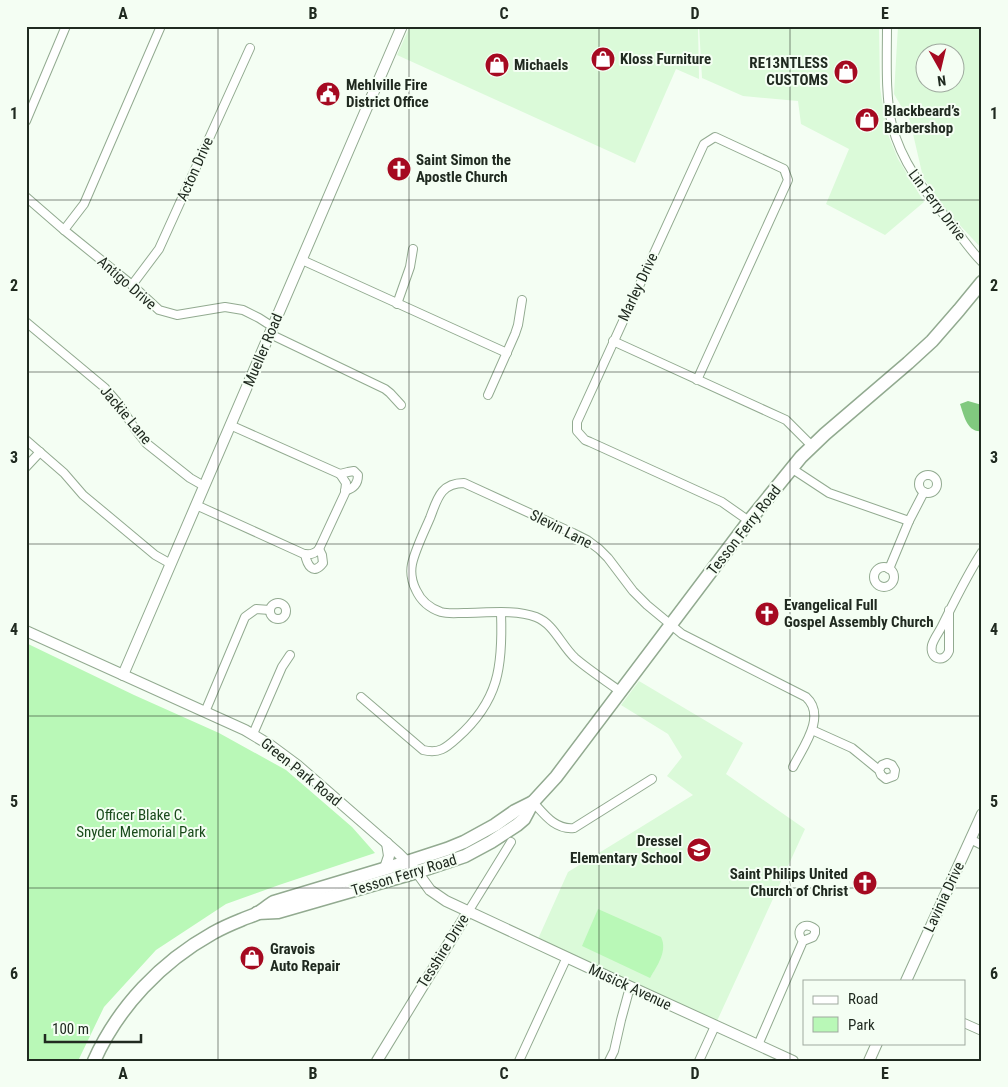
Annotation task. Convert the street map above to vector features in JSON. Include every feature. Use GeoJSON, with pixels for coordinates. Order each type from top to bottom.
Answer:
{"type":"FeatureCollection","features":[{"type":"Feature","properties":{"kind":"main road","name":"Tesson Ferry Road"},"geometry":{"type":"LineString","coordinates":[[257,913],[278,912],[417,872],[464,856],[491,842],[524,819],[533,802],[556,777],[791,468],[812,446],[926,346],[982,282]]}},
{"type":"Feature","properties":{"kind":"main road","name":"Tesson Ferry Road"},"geometry":{"type":"LineString","coordinates":[[94,1061],[105,1039],[124,1010],[156,974],[201,940],[257,913],[274,902],[407,862],[464,842],[495,825],[514,811],[533,802]]}},
{"type":"Feature","properties":{"kind":"street"},"geometry":{"type":"LineString","coordinates":[[26,121],[66,26]]}},
{"type":"Feature","properties":{"kind":"street"},"geometry":{"type":"LineString","coordinates":[[64,230],[84,204],[162,26]]}},
{"type":"Feature","properties":{"kind":"street","name":"Mueller Road"},"geometry":{"type":"LineString","coordinates":[[123,675],[402,26]]}},
{"type":"Feature","properties":{"kind":"street","name":"Lin Ferry Drive"},"geometry":{"type":"LineString","coordinates":[[887,26],[887,71],[891,118],[900,149],[920,185],[982,262]]}},
{"type":"Feature","properties":{"kind":"street","name":"Acton Drive"},"geometry":{"type":"LineString","coordinates":[[132,285],[159,249],[250,48]]}},
{"type":"Feature","properties":{"kind":"street","name":"Marley Drive"},"geometry":{"type":"LineString","coordinates":[[697,380],[788,180],[784,169],[714,137],[704,144],[613,341],[577,422],[576,431],[585,440],[722,502],[749,521]]}},
{"type":"Feature","properties":{"kind":"street","name":"Antigo Drive"},"geometry":{"type":"LineString","coordinates":[[26,197],[132,285],[158,310],[177,315],[225,308],[243,310],[259,318],[271,331],[385,389],[401,405]]}},
{"type":"Feature","properties":{"kind":"street"},"geometry":{"type":"LineString","coordinates":[[397,304],[410,267],[413,249]]}},
{"type":"Feature","properties":{"kind":"street"},"geometry":{"type":"LineString","coordinates":[[302,260],[507,352]]}},
{"type":"Feature","properties":{"kind":"street"},"geometry":{"type":"LineString","coordinates":[[488,395],[518,325],[522,300]]}},
{"type":"Feature","properties":{"kind":"street","name":"Jackie Lane"},"geometry":{"type":"LineString","coordinates":[[26,322],[118,402],[146,443],[190,478],[204,486]]}},
{"type":"Feature","properties":{"kind":"street"},"geometry":{"type":"LineString","coordinates":[[613,341],[786,420],[812,446]]}},
{"type":"Feature","properties":{"kind":"street"},"geometry":{"type":"LineString","coordinates":[[230,425],[340,474],[354,471],[358,474],[356,485],[351,488],[345,487]]}},
{"type":"Feature","properties":{"kind":"street"},"geometry":{"type":"LineString","coordinates":[[26,440],[64,473],[83,495],[155,555],[171,564]]}},
{"type":"Feature","properties":{"kind":"street"},"geometry":{"type":"LineString","coordinates":[[26,467],[40,452]]}},
{"type":"Feature","properties":{"kind":"street"},"geometry":{"type":"LineString","coordinates":[[791,468],[829,493],[909,521]]}},
{"type":"Feature","properties":{"kind":"street"},"geometry":{"type":"LineString","coordinates":[[196,505],[308,554],[319,549],[345,487],[340,474]]}},
{"type":"Feature","properties":{"kind":"street","name":"Slevin Lane"},"geometry":{"type":"LineString","coordinates":[[501,613],[448,614],[442,612],[428,606],[420,597],[412,579],[413,559],[441,493],[454,483],[464,483],[586,540],[608,558],[633,591],[647,605],[682,634],[811,701],[815,717],[812,730]]}},
{"type":"Feature","properties":{"kind":"street"},"geometry":{"type":"LineString","coordinates":[[889,569],[909,521],[924,492]]}},
{"type":"Feature","properties":{"kind":"street"},"geometry":{"type":"LineString","coordinates":[[308,554],[306,562],[309,567],[320,568],[323,563],[319,549]]}},
{"type":"Feature","properties":{"kind":"street"},"geometry":{"type":"LineString","coordinates":[[950,610],[949,651],[947,656],[938,659],[932,652],[932,645],[950,610],[982,552]]}},
{"type":"Feature","properties":{"kind":"street"},"geometry":{"type":"LineString","coordinates":[[206,712],[245,617],[256,609],[270,610]]}},
{"type":"Feature","properties":{"kind":"street"},"geometry":{"type":"LineString","coordinates":[[361,697],[423,750],[432,752],[440,750],[468,729],[489,700],[497,678],[500,660],[502,640],[501,613],[513,612],[544,621],[576,659],[621,692]]}},
{"type":"Feature","properties":{"kind":"street","name":"Green Park Road"},"geometry":{"type":"LineString","coordinates":[[26,631],[253,734],[290,760],[387,843],[417,872],[425,885],[434,894],[468,912]]}},
{"type":"Feature","properties":{"kind":"street"},"geometry":{"type":"LineString","coordinates":[[253,734],[282,667],[290,655]]}},
{"type":"Feature","properties":{"kind":"street"},"geometry":{"type":"LineString","coordinates":[[793,767],[812,730],[852,748],[879,770]]}},
{"type":"Feature","properties":{"kind":"street"},"geometry":{"type":"LineString","coordinates":[[533,802],[558,826],[574,828],[652,779]]}},
{"type":"Feature","properties":{"kind":"street","name":"Lavinia Drive"},"geometry":{"type":"LineString","coordinates":[[906,980],[982,814]]}},
{"type":"Feature","properties":{"kind":"street"},"geometry":{"type":"LineString","coordinates":[[970,840],[982,845]]}},
{"type":"Feature","properties":{"kind":"street","name":"Tesshire Drive"},"geometry":{"type":"LineString","coordinates":[[377,1061],[511,842]]}},
{"type":"Feature","properties":{"kind":"street"},"geometry":{"type":"LineString","coordinates":[[386,868],[389,856],[387,843]]}},
{"type":"Feature","properties":{"kind":"street","name":"Musick Avenue"},"geometry":{"type":"LineString","coordinates":[[468,912],[793,1061]]}},
{"type":"Feature","properties":{"kind":"street"},"geometry":{"type":"LineString","coordinates":[[758,1045],[804,941]]}},
{"type":"Feature","properties":{"kind":"street"},"geometry":{"type":"LineString","coordinates":[[519,1061],[567,957]]}},
{"type":"Feature","properties":{"kind":"street"},"geometry":{"type":"LineString","coordinates":[[609,1061],[614,1051],[630,987]]}},
{"type":"Feature","properties":{"kind":"street"},"geometry":{"type":"LineString","coordinates":[[966,1024],[982,1031]]}},
{"type":"Feature","properties":{"kind":"street"},"geometry":{"type":"LineString","coordinates":[[699,1061],[715,1026]]}},
{"type":"Feature","properties":{"kind":"street"},"geometry":{"type":"LineString","coordinates":[[869,1061],[877,1044]]}},
{"type":"Feature","properties":{"kind":"shaded area"},"geometry":{"type":"Polygon","coordinates":[[[410,26],[698,26],[699,79],[676,69],[635,163],[397,55],[410,26]]]}},
{"type":"Feature","properties":{"kind":"shaded area"},"geometry":{"type":"Polygon","coordinates":[[[699,26],[879,26],[880,87],[887,132],[898,159],[924,202],[885,235],[826,204],[849,149],[801,124],[798,101],[743,96],[702,78],[699,26]]]}},
{"type":"Feature","properties":{"kind":"shaded area"},"geometry":{"type":"Polygon","coordinates":[[[898,26],[982,26],[982,249],[945,209],[923,177],[910,121],[894,94],[898,26]]]}},
{"type":"Feature","properties":{"kind":"shaded area","name":"Dressel Elementary School"},"geometry":{"type":"Polygon","coordinates":[[[639,681],[743,743],[726,774],[805,829],[717,1021],[538,939],[568,872],[693,795],[667,776],[682,757],[668,734],[621,705],[639,681]]]}},
{"type":"Feature","properties":{"kind":"green space"},"geometry":{"type":"Polygon","coordinates":[[[968,401],[982,405],[982,431],[973,429],[965,418],[960,404],[968,401]]]}},
{"type":"Feature","properties":{"kind":"green space","name":"Officer Blake C. Snyder Memorial Park"},"geometry":{"type":"Polygon","coordinates":[[[26,643],[219,733],[286,770],[352,827],[375,853],[226,904],[156,950],[104,1007],[78,1061],[26,1061],[26,643]]]}},
{"type":"Feature","properties":{"kind":"green space"},"geometry":{"type":"Polygon","coordinates":[[[598,909],[661,937],[663,942],[662,953],[650,978],[582,946],[598,909]]]}},
{"type":"Feature","properties":{"kind":"place","name":"Kloss Furniture"},"geometry":{"type":"Point","coordinates":[603,59]}},
{"type":"Feature","properties":{"kind":"place","name":"Michaels"},"geometry":{"type":"Point","coordinates":[497,65]}},
{"type":"Feature","properties":{"kind":"place","name":"RE13NTLESS CUSTOMS"},"geometry":{"type":"Point","coordinates":[846,72]}},
{"type":"Feature","properties":{"kind":"place","name":"Mehlville Fire District Office"},"geometry":{"type":"Point","coordinates":[328,94]}},
{"type":"Feature","properties":{"kind":"place","name":"Blackbeard’s Barbershop"},"geometry":{"type":"Point","coordinates":[867,120]}},
{"type":"Feature","properties":{"kind":"place","name":"Saint Simon the Apostle Church"},"geometry":{"type":"Point","coordinates":[399,169]}},
{"type":"Feature","properties":{"kind":"place","name":"Evangelical Full Gospel Assembly Church"},"geometry":{"type":"Point","coordinates":[767,614]}},
{"type":"Feature","properties":{"kind":"place","name":"Dressel Elementary School"},"geometry":{"type":"Point","coordinates":[699,850]}},
{"type":"Feature","properties":{"kind":"place","name":"Saint Philips United Church of Christ"},"geometry":{"type":"Point","coordinates":[865,883]}},
{"type":"Feature","properties":{"kind":"place","name":"Gravois Auto Repair"},"geometry":{"type":"Point","coordinates":[252,958]}}]}
